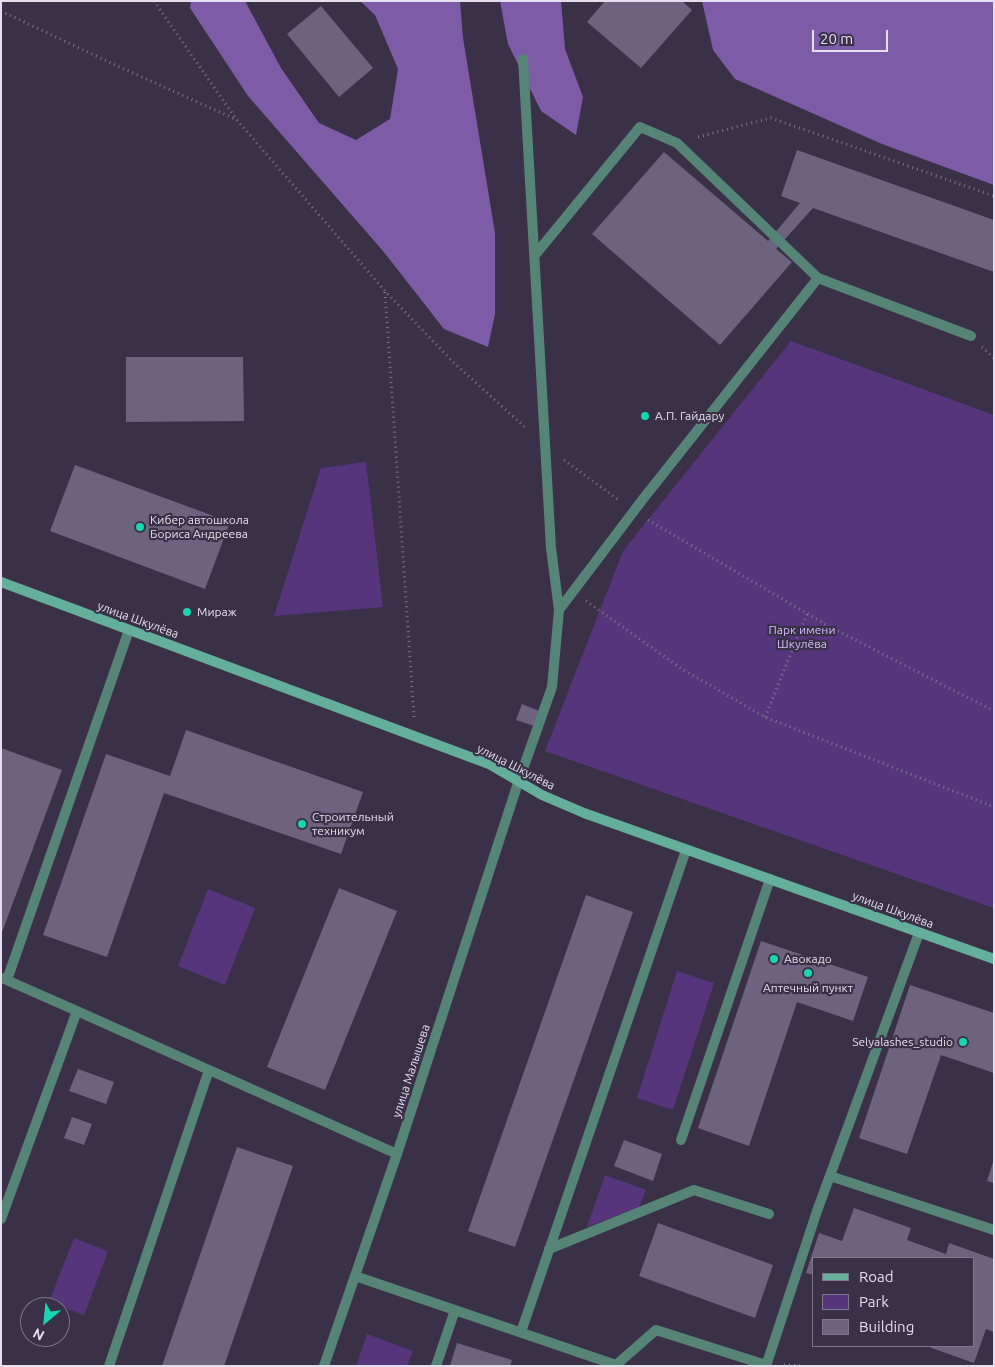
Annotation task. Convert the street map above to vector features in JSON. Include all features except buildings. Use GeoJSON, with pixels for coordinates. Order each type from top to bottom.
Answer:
{"type":"FeatureCollection","features":[{"type":"Feature","properties":{"kind":"street","name":"улица Малышева"},"geometry":{"type":"LineString","coordinates":[[324,1366],[397,1154],[518,783],[552,686],[559,610],[551,548],[547,448],[523,59]]}},
{"type":"Feature","properties":{"kind":"street"},"geometry":{"type":"LineString","coordinates":[[534,255],[640,128],[677,143],[818,278],[971,336]]}},
{"type":"Feature","properties":{"kind":"street"},"geometry":{"type":"LineString","coordinates":[[559,610],[634,511],[818,278]]}},
{"type":"Feature","properties":{"kind":"street","name":"улица Шкулёва"},"geometry":{"type":"LineString","coordinates":[[1,582],[489,764],[518,783],[584,813],[994,959]]}},
{"type":"Feature","properties":{"kind":"street"},"geometry":{"type":"LineString","coordinates":[[130,630],[4,979],[397,1154]]}},
{"type":"Feature","properties":{"kind":"street"},"geometry":{"type":"LineString","coordinates":[[521,1332],[686,850]]}},
{"type":"Feature","properties":{"kind":"street"},"geometry":{"type":"LineString","coordinates":[[681,1140],[770,879]]}},
{"type":"Feature","properties":{"kind":"street"},"geometry":{"type":"LineString","coordinates":[[355,1276],[618,1365],[656,1330],[766,1366],[830,1176],[919,933]]}},
{"type":"Feature","properties":{"kind":"street"},"geometry":{"type":"LineString","coordinates":[[1,1219],[77,1011]]}},
{"type":"Feature","properties":{"kind":"street"},"geometry":{"type":"LineString","coordinates":[[109,1366],[209,1070]]}},
{"type":"Feature","properties":{"kind":"street"},"geometry":{"type":"LineString","coordinates":[[830,1176],[994,1230]]}},
{"type":"Feature","properties":{"kind":"street"},"geometry":{"type":"LineString","coordinates":[[549,1249],[694,1190],[769,1214]]}},
{"type":"Feature","properties":{"kind":"street"},"geometry":{"type":"LineString","coordinates":[[436,1366],[455,1310]]}},
{"type":"Feature","properties":{"kind":"path"},"geometry":{"type":"LineString","coordinates":[[154,1],[236,119],[384,291],[453,362],[547,448],[634,511],[806,614],[949,690],[994,711]]}},
{"type":"Feature","properties":{"kind":"path"},"geometry":{"type":"LineString","coordinates":[[1,11],[236,119]]}},
{"type":"Feature","properties":{"kind":"path"},"geometry":{"type":"LineString","coordinates":[[677,143],[771,118],[994,196]]}},
{"type":"Feature","properties":{"kind":"path"},"geometry":{"type":"LineString","coordinates":[[384,291],[413,704],[417,737]]}},
{"type":"Feature","properties":{"kind":"path"},"geometry":{"type":"LineString","coordinates":[[573,591],[682,669],[765,717],[994,807]]}},
{"type":"Feature","properties":{"kind":"path"},"geometry":{"type":"LineString","coordinates":[[765,717],[806,614]]}},
{"type":"Feature","properties":{"kind":"green space","name":"Парк имени Шкулёва"},"geometry":{"type":"Polygon","coordinates":[[[791,341],[994,415],[994,908],[545,751],[623,551],[791,341]]]}},
{"type":"Feature","properties":{"kind":"green space"},"geometry":{"type":"Polygon","coordinates":[[[366,462],[383,607],[274,616],[321,468],[366,462]]]}},
{"type":"Feature","properties":{"kind":"green space"},"geometry":{"type":"Polygon","coordinates":[[[208,889],[255,908],[225,985],[178,966],[208,889]]]}},
{"type":"Feature","properties":{"kind":"green space"},"geometry":{"type":"Polygon","coordinates":[[[677,971],[714,983],[673,1110],[637,1098],[677,971]]]}},
{"type":"Feature","properties":{"kind":"green space"},"geometry":{"type":"Polygon","coordinates":[[[605,1175],[646,1190],[639,1207],[587,1227],[605,1175]]]}},
{"type":"Feature","properties":{"kind":"green space"},"geometry":{"type":"Polygon","coordinates":[[[74,1238],[108,1251],[84,1315],[70,1310],[70,1297],[51,1297],[74,1238]]]}},
{"type":"Feature","properties":{"kind":"green space"},"geometry":{"type":"Polygon","coordinates":[[[367,1334],[413,1351],[407,1366],[356,1366],[367,1334]]]}},
{"type":"Feature","properties":{"kind":"shaded area"},"geometry":{"type":"Polygon","coordinates":[[[191,1],[245,1],[281,68],[319,123],[356,140],[390,119],[398,69],[375,15],[360,1],[460,1],[463,38],[495,233],[495,314],[488,347],[444,329],[383,251],[248,96],[190,8],[191,1]]]}},
{"type":"Feature","properties":{"kind":"shaded area"},"geometry":{"type":"Polygon","coordinates":[[[500,1],[561,1],[565,49],[583,97],[576,135],[541,111],[508,44],[500,1]]]}},
{"type":"Feature","properties":{"kind":"shaded area"},"geometry":{"type":"Polygon","coordinates":[[[702,1],[994,1],[994,185],[882,144],[735,79],[713,50],[702,1]]]}},
{"type":"Feature","properties":{"kind":"place","name":"А.П. Гайдару"},"geometry":{"type":"Point","coordinates":[645,416]}},
{"type":"Feature","properties":{"kind":"place","name":"Кибер автошкола Бориса Андреева"},"geometry":{"type":"Point","coordinates":[140,527]}},
{"type":"Feature","properties":{"kind":"place","name":"Мираж"},"geometry":{"type":"Point","coordinates":[187,612]}},
{"type":"Feature","properties":{"kind":"place","name":"Строительный техникум"},"geometry":{"type":"Point","coordinates":[302,824]}},
{"type":"Feature","properties":{"kind":"place","name":"Авокадо"},"geometry":{"type":"Point","coordinates":[774,959]}},
{"type":"Feature","properties":{"kind":"place","name":"Аптечный пункт"},"geometry":{"type":"Point","coordinates":[808,973]}},
{"type":"Feature","properties":{"kind":"place","name":"Selyalashes_studio"},"geometry":{"type":"Point","coordinates":[963,1042]}}]}
